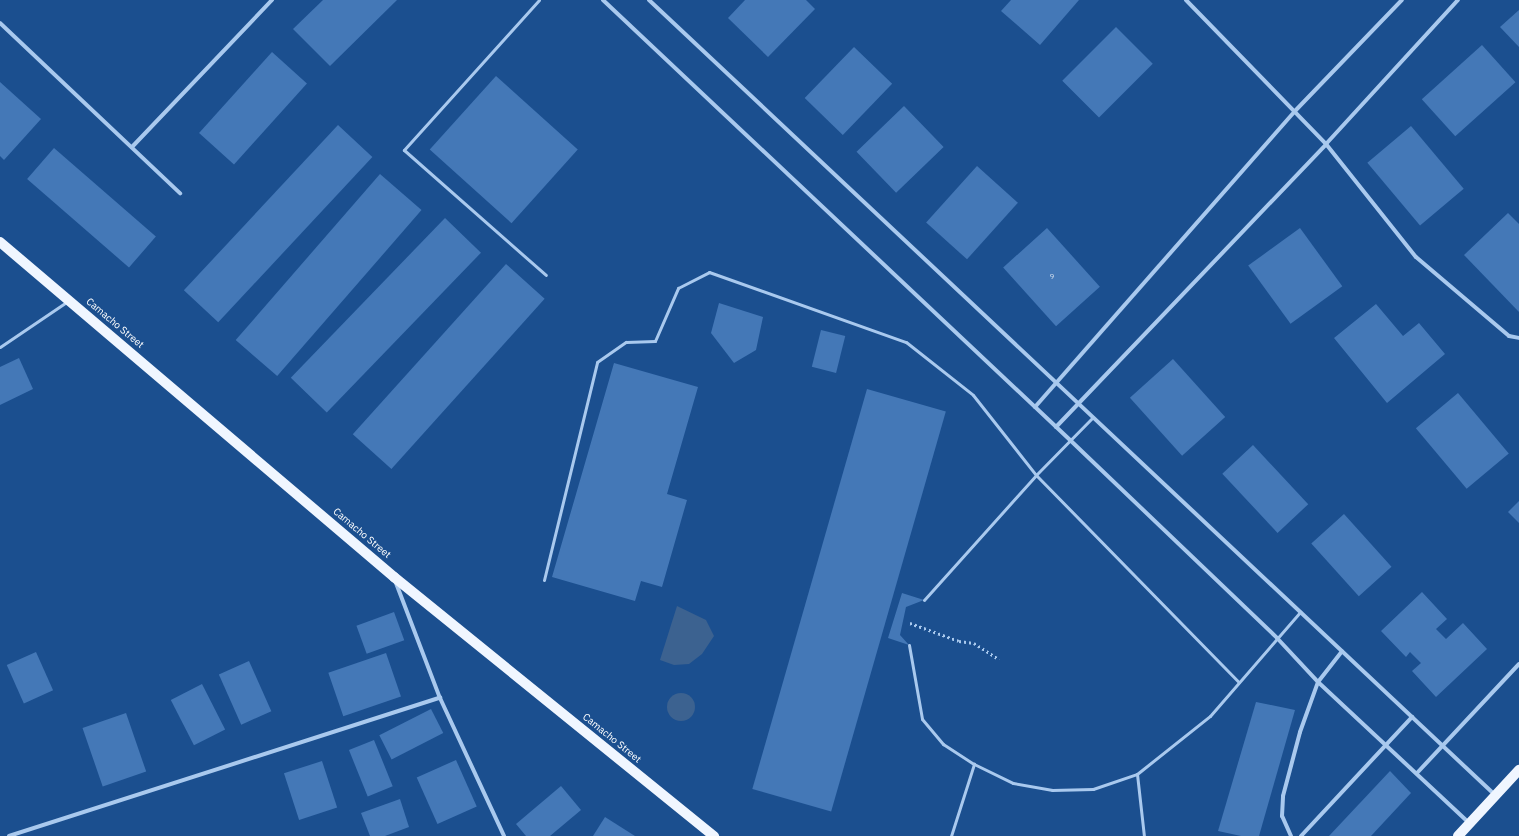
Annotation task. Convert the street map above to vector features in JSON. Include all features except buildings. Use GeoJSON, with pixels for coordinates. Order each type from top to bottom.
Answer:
{"type":"FeatureCollection","features":[{"type":"Feature","properties":{"kind":"main road","name":"Camacho Street"},"geometry":{"type":"LineString","coordinates":[[0,242],[394,577],[714,836]]}},
{"type":"Feature","properties":{"kind":"main road"},"geometry":{"type":"LineString","coordinates":[[1458,836],[1519,770]]}},
{"type":"Feature","properties":{"kind":"street"},"geometry":{"type":"LineString","coordinates":[[132,147],[272,0]]}},
{"type":"Feature","properties":{"kind":"street"},"geometry":{"type":"LineString","coordinates":[[603,0],[1070,440],[1277,638],[1318,682],[1387,744],[1470,823]]}},
{"type":"Feature","properties":{"kind":"street"},"geometry":{"type":"LineString","coordinates":[[649,0],[1496,795]]}},
{"type":"Feature","properties":{"kind":"street"},"geometry":{"type":"LineString","coordinates":[[1186,0],[1326,144],[1416,258],[1509,336],[1519,338]]}},
{"type":"Feature","properties":{"kind":"street"},"geometry":{"type":"LineString","coordinates":[[1035,407],[1295,112],[1402,0]]}},
{"type":"Feature","properties":{"kind":"street"},"geometry":{"type":"LineString","coordinates":[[1056,427],[1326,144],[1458,0]]}},
{"type":"Feature","properties":{"kind":"street"},"geometry":{"type":"LineString","coordinates":[[0,23],[180,193]]}},
{"type":"Feature","properties":{"kind":"street"},"geometry":{"type":"LineString","coordinates":[[394,577],[440,698],[504,836]]}},
{"type":"Feature","properties":{"kind":"street"},"geometry":{"type":"LineString","coordinates":[[1291,836],[1282,816],[1283,796],[1300,732],[1318,682],[1342,651]]}},
{"type":"Feature","properties":{"kind":"street"},"geometry":{"type":"LineString","coordinates":[[1417,773],[1519,664]]}},
{"type":"Feature","properties":{"kind":"street"},"geometry":{"type":"LineString","coordinates":[[8,836],[440,698]]}},
{"type":"Feature","properties":{"kind":"street"},"geometry":{"type":"LineString","coordinates":[[1301,836],[1412,717]]}},
{"type":"Feature","properties":{"kind":"lane"},"geometry":{"type":"LineString","coordinates":[[539,0],[404,150],[546,274]]}},
{"type":"Feature","properties":{"kind":"lane"},"geometry":{"type":"LineString","coordinates":[[544,580],[597,362],[626,342],[655,341],[678,288],[709,272],[906,342],[973,395],[1036,475],[1239,682]]}},
{"type":"Feature","properties":{"kind":"lane"},"geometry":{"type":"LineString","coordinates":[[0,347],[70,300]]}},
{"type":"Feature","properties":{"kind":"lane"},"geometry":{"type":"LineString","coordinates":[[924,600],[1036,475],[1093,417]]}},
{"type":"Feature","properties":{"kind":"lane"},"geometry":{"type":"LineString","coordinates":[[910,645],[922,719],[943,744],[974,764],[1013,783],[1052,790],[1093,789],[1137,774],[1210,716],[1300,612]]}},
{"type":"Feature","properties":{"kind":"lane"},"geometry":{"type":"LineString","coordinates":[[951,836],[974,764]]}},
{"type":"Feature","properties":{"kind":"lane"},"geometry":{"type":"LineString","coordinates":[[1137,774],[1144,836]]}},
{"type":"Feature","properties":{"kind":"path"},"geometry":{"type":"LineString","coordinates":[[910,623],[959,641],[974,643],[999,659]]}},
{"type":"Feature","properties":{"kind":"water"},"geometry":{"type":"Polygon","coordinates":[[[677,606],[706,620],[714,636],[702,654],[689,664],[674,665],[660,660],[677,606]]]}},
{"type":"Feature","properties":{"kind":"water"},"geometry":{"type":"Polygon","coordinates":[[[681,693],[691,697],[695,707],[691,717],[681,721],[671,717],[667,707],[671,697],[681,693]]]}}]}
